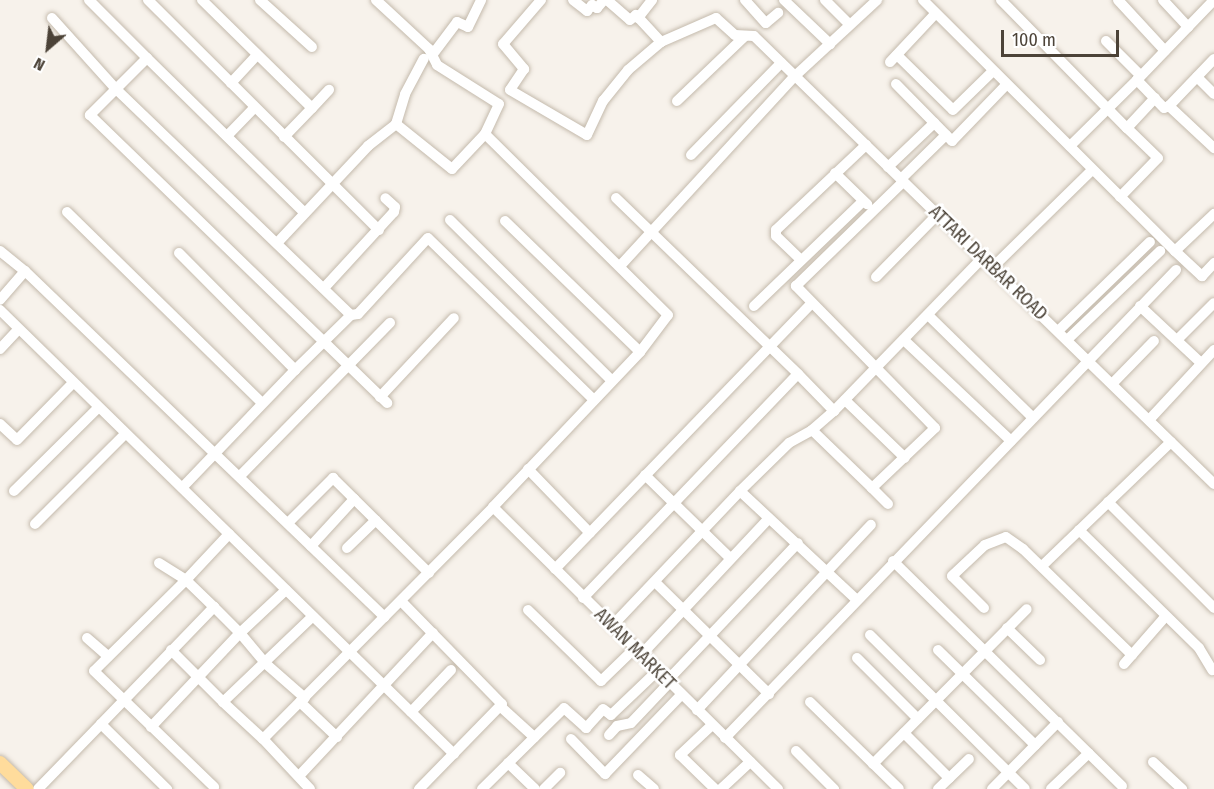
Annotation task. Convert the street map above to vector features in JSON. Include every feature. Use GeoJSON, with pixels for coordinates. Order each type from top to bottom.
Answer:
{"type":"FeatureCollection","features":[{"type":"Feature","properties":{"kind":"main road"},"geometry":{"type":"LineString","coordinates":[[0,763],[27,789]]}},
{"type":"Feature","properties":{"kind":"main road"},"geometry":{"type":"LineString","coordinates":[[0,775],[14,789]]}},
{"type":"Feature","properties":{"kind":"street"},"geometry":{"type":"LineString","coordinates":[[89,0],[305,213]]}},
{"type":"Feature","properties":{"kind":"street"},"geometry":{"type":"LineString","coordinates":[[148,0],[379,230]]}},
{"type":"Feature","properties":{"kind":"street"},"geometry":{"type":"LineString","coordinates":[[260,0],[312,47]]}},
{"type":"Feature","properties":{"kind":"street"},"geometry":{"type":"LineString","coordinates":[[376,0],[387,3],[436,65],[499,104]]}},
{"type":"Feature","properties":{"kind":"street"},"geometry":{"type":"LineString","coordinates":[[278,242],[332,185],[396,124],[405,94],[429,56],[457,22],[468,27],[481,0]]}},
{"type":"Feature","properties":{"kind":"street"},"geometry":{"type":"LineString","coordinates":[[396,124],[452,170],[485,134],[499,104],[524,69],[503,44],[541,0]]}},
{"type":"Feature","properties":{"kind":"street"},"geometry":{"type":"LineString","coordinates":[[510,90],[587,135],[616,85],[661,42],[636,15],[630,20],[606,0],[597,9],[592,5],[587,11],[573,0]]}},
{"type":"Feature","properties":{"kind":"street"},"geometry":{"type":"LineString","coordinates":[[638,18],[652,0]]}},
{"type":"Feature","properties":{"kind":"street"},"geometry":{"type":"LineString","coordinates":[[745,0],[766,23],[778,13]]}},
{"type":"Feature","properties":{"kind":"street"},"geometry":{"type":"LineString","coordinates":[[784,0],[830,44]]}},
{"type":"Feature","properties":{"kind":"street"},"geometry":{"type":"LineString","coordinates":[[825,0],[850,25]]}},
{"type":"Feature","properties":{"kind":"street"},"geometry":{"type":"LineString","coordinates":[[620,266],[648,232],[795,76],[877,0]]}},
{"type":"Feature","properties":{"kind":"street"},"geometry":{"type":"LineString","coordinates":[[923,0],[1006,85],[1202,276],[1214,262]]}},
{"type":"Feature","properties":{"kind":"street"},"geometry":{"type":"LineString","coordinates":[[1001,0],[1158,158],[1120,197]]}},
{"type":"Feature","properties":{"kind":"street"},"geometry":{"type":"LineString","coordinates":[[1118,0],[1165,51]]}},
{"type":"Feature","properties":{"kind":"street"},"geometry":{"type":"LineString","coordinates":[[1163,0],[1188,27]]}},
{"type":"Feature","properties":{"kind":"street"},"geometry":{"type":"LineString","coordinates":[[1070,146],[1213,0]]}},
{"type":"Feature","properties":{"kind":"street"},"geometry":{"type":"LineString","coordinates":[[203,1],[312,108]]}},
{"type":"Feature","properties":{"kind":"street"},"geometry":{"type":"LineString","coordinates":[[935,14],[893,59],[953,110],[993,71]]}},
{"type":"Feature","properties":{"kind":"street"},"geometry":{"type":"LineString","coordinates":[[52,18],[116,89],[278,242],[351,315]]}},
{"type":"Feature","properties":{"kind":"street","name":"ATTARI DARBAR ROAD"},"geometry":{"type":"LineString","coordinates":[[661,42],[716,18],[735,35],[754,36],[1214,484]]}},
{"type":"Feature","properties":{"kind":"street"},"geometry":{"type":"LineString","coordinates":[[677,101],[745,36]]}},
{"type":"Feature","properties":{"kind":"street"},"geometry":{"type":"LineString","coordinates":[[1106,41],[1164,108],[1169,106],[1214,59]]}},
{"type":"Feature","properties":{"kind":"street"},"geometry":{"type":"LineString","coordinates":[[231,82],[257,55]]}},
{"type":"Feature","properties":{"kind":"street"},"geometry":{"type":"LineString","coordinates":[[147,58],[90,115],[384,400],[454,318]]}},
{"type":"Feature","properties":{"kind":"street"},"geometry":{"type":"LineString","coordinates":[[691,155],[781,63]]}},
{"type":"Feature","properties":{"kind":"street"},"geometry":{"type":"LineString","coordinates":[[1197,77],[1214,94]]}},
{"type":"Feature","properties":{"kind":"street"},"geometry":{"type":"LineString","coordinates":[[896,84],[952,141],[1006,85]]}},
{"type":"Feature","properties":{"kind":"street"},"geometry":{"type":"LineString","coordinates":[[284,137],[329,90]]}},
{"type":"Feature","properties":{"kind":"street"},"geometry":{"type":"LineString","coordinates":[[1127,128],[1155,98]]}},
{"type":"Feature","properties":{"kind":"street"},"geometry":{"type":"LineString","coordinates":[[1169,106],[1214,148]]}},
{"type":"Feature","properties":{"kind":"street"},"geometry":{"type":"LineString","coordinates":[[227,136],[255,107]]}},
{"type":"Feature","properties":{"kind":"street"},"geometry":{"type":"LineString","coordinates":[[888,167],[934,123]]}},
{"type":"Feature","properties":{"kind":"street"},"geometry":{"type":"LineString","coordinates":[[263,739],[493,507],[640,352],[668,315],[485,134]]}},
{"type":"Feature","properties":{"kind":"street"},"geometry":{"type":"LineString","coordinates":[[872,488],[935,428],[796,289],[798,284],[874,211],[946,135]]}},
{"type":"Feature","properties":{"kind":"street"},"geometry":{"type":"LineString","coordinates":[[800,259],[776,236],[776,230],[866,145]]}},
{"type":"Feature","properties":{"kind":"street"},"geometry":{"type":"LineString","coordinates":[[993,267],[1092,170]]}},
{"type":"Feature","properties":{"kind":"street"},"geometry":{"type":"LineString","coordinates":[[836,173],[874,211]]}},
{"type":"Feature","properties":{"kind":"street"},"geometry":{"type":"LineString","coordinates":[[324,288],[396,210],[385,198]]}},
{"type":"Feature","properties":{"kind":"street"},"geometry":{"type":"LineString","coordinates":[[616,198],[648,232],[834,411]]}},
{"type":"Feature","properties":{"kind":"street"},"geometry":{"type":"LineString","coordinates":[[754,306],[800,259],[863,201]]}},
{"type":"Feature","properties":{"kind":"street"},"geometry":{"type":"LineString","coordinates":[[67,212],[262,403]]}},
{"type":"Feature","properties":{"kind":"street"},"geometry":{"type":"LineString","coordinates":[[876,277],[938,214]]}},
{"type":"Feature","properties":{"kind":"street"},"geometry":{"type":"LineString","coordinates":[[1175,251],[1214,214]]}},
{"type":"Feature","properties":{"kind":"street"},"geometry":{"type":"LineString","coordinates":[[450,220],[612,381]]}},
{"type":"Feature","properties":{"kind":"street"},"geometry":{"type":"LineString","coordinates":[[505,221],[640,352]]}},
{"type":"Feature","properties":{"kind":"street"},"geometry":{"type":"LineString","coordinates":[[182,488],[323,341],[351,315],[358,314],[428,238],[594,399]]}},
{"type":"Feature","properties":{"kind":"street"},"geometry":{"type":"LineString","coordinates":[[1058,331],[1150,242]]}},
{"type":"Feature","properties":{"kind":"street"},"geometry":{"type":"LineString","coordinates":[[1,249],[241,475],[384,617]]}},
{"type":"Feature","properties":{"kind":"street"},"geometry":{"type":"LineString","coordinates":[[1067,340],[1160,251]]}},
{"type":"Feature","properties":{"kind":"street"},"geometry":{"type":"LineString","coordinates":[[179,253],[295,370]]}},
{"type":"Feature","properties":{"kind":"street"},"geometry":{"type":"LineString","coordinates":[[612,626],[740,491],[789,443],[812,430],[834,411],[983,257]]}},
{"type":"Feature","properties":{"kind":"street"},"geometry":{"type":"LineString","coordinates":[[725,738],[893,561],[1176,270]]}},
{"type":"Feature","properties":{"kind":"street"},"geometry":{"type":"LineString","coordinates":[[0,300],[25,271]]}},
{"type":"Feature","properties":{"kind":"street"},"geometry":{"type":"LineString","coordinates":[[1177,340],[1214,303]]}},
{"type":"Feature","properties":{"kind":"street"},"geometry":{"type":"LineString","coordinates":[[555,570],[811,304]]}},
{"type":"Feature","properties":{"kind":"street"},"geometry":{"type":"LineString","coordinates":[[1140,306],[1202,363]]}},
{"type":"Feature","properties":{"kind":"street"},"geometry":{"type":"LineString","coordinates":[[0,310],[72,384],[182,488],[454,754]]}},
{"type":"Feature","properties":{"kind":"street"},"geometry":{"type":"LineString","coordinates":[[928,315],[1033,418]]}},
{"type":"Feature","properties":{"kind":"street"},"geometry":{"type":"LineString","coordinates":[[241,475],[390,323]]}},
{"type":"Feature","properties":{"kind":"street"},"geometry":{"type":"LineString","coordinates":[[0,349],[18,330]]}},
{"type":"Feature","properties":{"kind":"street"},"geometry":{"type":"LineString","coordinates":[[904,340],[1011,441]]}},
{"type":"Feature","properties":{"kind":"street"},"geometry":{"type":"LineString","coordinates":[[1112,384],[1154,341]]}},
{"type":"Feature","properties":{"kind":"street"},"geometry":{"type":"LineString","coordinates":[[1149,420],[1214,350]]}},
{"type":"Feature","properties":{"kind":"street"},"geometry":{"type":"LineString","coordinates":[[583,598],[798,374]]}},
{"type":"Feature","properties":{"kind":"street"},"geometry":{"type":"LineString","coordinates":[[0,424],[17,440],[72,384]]}},
{"type":"Feature","properties":{"kind":"street"},"geometry":{"type":"LineString","coordinates":[[845,400],[905,458]]}},
{"type":"Feature","properties":{"kind":"street"},"geometry":{"type":"LineString","coordinates":[[14,491],[98,408]]}},
{"type":"Feature","properties":{"kind":"street"},"geometry":{"type":"LineString","coordinates":[[812,430],[888,504]]}},
{"type":"Feature","properties":{"kind":"street"},"geometry":{"type":"LineString","coordinates":[[36,524],[125,434]]}},
{"type":"Feature","properties":{"kind":"street"},"geometry":{"type":"LineString","coordinates":[[1042,566],[1171,442]]}},
{"type":"Feature","properties":{"kind":"street"},"geometry":{"type":"LineString","coordinates":[[528,469],[591,533]]}},
{"type":"Feature","properties":{"kind":"street"},"geometry":{"type":"LineString","coordinates":[[645,475],[730,558]]}},
{"type":"Feature","properties":{"kind":"street"},"geometry":{"type":"LineString","coordinates":[[288,523],[333,478],[429,573]]}},
{"type":"Feature","properties":{"kind":"street"},"geometry":{"type":"LineString","coordinates":[[740,491],[857,600]]}},
{"type":"Feature","properties":{"kind":"street"},"geometry":{"type":"LineString","coordinates":[[311,546],[354,499]]}},
{"type":"Feature","properties":{"kind":"street"},"geometry":{"type":"LineString","coordinates":[[1108,502],[1214,608]]}},
{"type":"Feature","properties":{"kind":"street","name":"AWAN MARKET"},"geometry":{"type":"LineString","coordinates":[[493,507],[778,789]]}},
{"type":"Feature","properties":{"kind":"street"},"geometry":{"type":"LineString","coordinates":[[528,610],[601,681],[638,652],[684,610],[769,518]]}},
{"type":"Feature","properties":{"kind":"street"},"geometry":{"type":"LineString","coordinates":[[347,548],[375,520]]}},
{"type":"Feature","properties":{"kind":"street"},"geometry":{"type":"LineString","coordinates":[[697,710],[741,666],[826,571],[872,525]]}},
{"type":"Feature","properties":{"kind":"street"},"geometry":{"type":"LineString","coordinates":[[1079,530],[1199,648],[1212,670]]}},
{"type":"Feature","properties":{"kind":"street"},"geometry":{"type":"LineString","coordinates":[[214,787],[94,671],[229,534]]}},
{"type":"Feature","properties":{"kind":"street"},"geometry":{"type":"LineString","coordinates":[[984,609],[952,576],[985,545],[1006,537],[1042,566],[1132,654]]}},
{"type":"Feature","properties":{"kind":"street"},"geometry":{"type":"LineString","coordinates":[[609,735],[617,726],[631,723],[798,543]]}},
{"type":"Feature","properties":{"kind":"street"},"geometry":{"type":"LineString","coordinates":[[893,561],[1122,786]]}},
{"type":"Feature","properties":{"kind":"street"},"geometry":{"type":"LineString","coordinates":[[159,562],[186,580],[214,607],[337,737]]}},
{"type":"Feature","properties":{"kind":"street"},"geometry":{"type":"LineString","coordinates":[[655,582],[769,694]]}},
{"type":"Feature","properties":{"kind":"street"},"geometry":{"type":"LineString","coordinates":[[151,727],[240,633],[286,590]]}},
{"type":"Feature","properties":{"kind":"street"},"geometry":{"type":"LineString","coordinates":[[401,601],[502,701],[501,707],[419,789]]}},
{"type":"Feature","properties":{"kind":"street"},"geometry":{"type":"LineString","coordinates":[[38,789],[214,607]]}},
{"type":"Feature","properties":{"kind":"street"},"geometry":{"type":"LineString","coordinates":[[873,764],[1027,609]]}},
{"type":"Feature","properties":{"kind":"street"},"geometry":{"type":"LineString","coordinates":[[223,702],[313,616]]}},
{"type":"Feature","properties":{"kind":"street"},"geometry":{"type":"LineString","coordinates":[[1124,664],[1165,617]]}},
{"type":"Feature","properties":{"kind":"street"},"geometry":{"type":"LineString","coordinates":[[1007,628],[1040,660]]}},
{"type":"Feature","properties":{"kind":"street"},"geometry":{"type":"LineString","coordinates":[[299,776],[385,688],[434,633]]}},
{"type":"Feature","properties":{"kind":"street"},"geometry":{"type":"LineString","coordinates":[[870,635],[1025,789]]}},
{"type":"Feature","properties":{"kind":"street"},"geometry":{"type":"LineString","coordinates":[[87,638],[108,656]]}},
{"type":"Feature","properties":{"kind":"street"},"geometry":{"type":"LineString","coordinates":[[171,650],[263,739],[310,789]]}},
{"type":"Feature","properties":{"kind":"street"},"geometry":{"type":"LineString","coordinates":[[938,650],[1035,745]]}},
{"type":"Feature","properties":{"kind":"street"},"geometry":{"type":"LineString","coordinates":[[856,658],[918,719]]}},
{"type":"Feature","properties":{"kind":"street"},"geometry":{"type":"LineString","coordinates":[[411,712],[451,670]]}},
{"type":"Feature","properties":{"kind":"street"},"geometry":{"type":"LineString","coordinates":[[482,789],[564,708],[585,728],[603,709],[612,715],[657,671]]}},
{"type":"Feature","properties":{"kind":"street"},"geometry":{"type":"LineString","coordinates":[[571,739],[605,774],[681,695]]}},
{"type":"Feature","properties":{"kind":"street"},"geometry":{"type":"LineString","coordinates":[[810,702],[899,789]]}},
{"type":"Feature","properties":{"kind":"street"},"geometry":{"type":"LineString","coordinates":[[501,707],[534,737]]}},
{"type":"Feature","properties":{"kind":"street"},"geometry":{"type":"LineString","coordinates":[[992,789],[1058,722]]}},
{"type":"Feature","properties":{"kind":"street"},"geometry":{"type":"LineString","coordinates":[[101,724],[166,789]]}},
{"type":"Feature","properties":{"kind":"street"},"geometry":{"type":"LineString","coordinates":[[712,725],[680,755],[715,789]]}},
{"type":"Feature","properties":{"kind":"street"},"geometry":{"type":"LineString","coordinates":[[903,733],[949,778]]}},
{"type":"Feature","properties":{"kind":"street"},"geometry":{"type":"LineString","coordinates":[[796,751],[834,789]]}},
{"type":"Feature","properties":{"kind":"street"},"geometry":{"type":"LineString","coordinates":[[1051,789],[1089,753]]}},
{"type":"Feature","properties":{"kind":"street"},"geometry":{"type":"LineString","coordinates":[[938,789],[969,759]]}},
{"type":"Feature","properties":{"kind":"street"},"geometry":{"type":"LineString","coordinates":[[721,789],[750,762]]}},
{"type":"Feature","properties":{"kind":"street"},"geometry":{"type":"LineString","coordinates":[[1153,762],[1182,789]]}},
{"type":"Feature","properties":{"kind":"street"},"geometry":{"type":"LineString","coordinates":[[508,763],[535,789]]}},
{"type":"Feature","properties":{"kind":"street"},"geometry":{"type":"LineString","coordinates":[[544,789],[560,773]]}},
{"type":"Feature","properties":{"kind":"street"},"geometry":{"type":"LineString","coordinates":[[638,775],[654,789]]}},
{"type":"Feature","properties":{"kind":"street"},"geometry":{"type":"LineString","coordinates":[[1164,789],[1169,777]]}}]}
